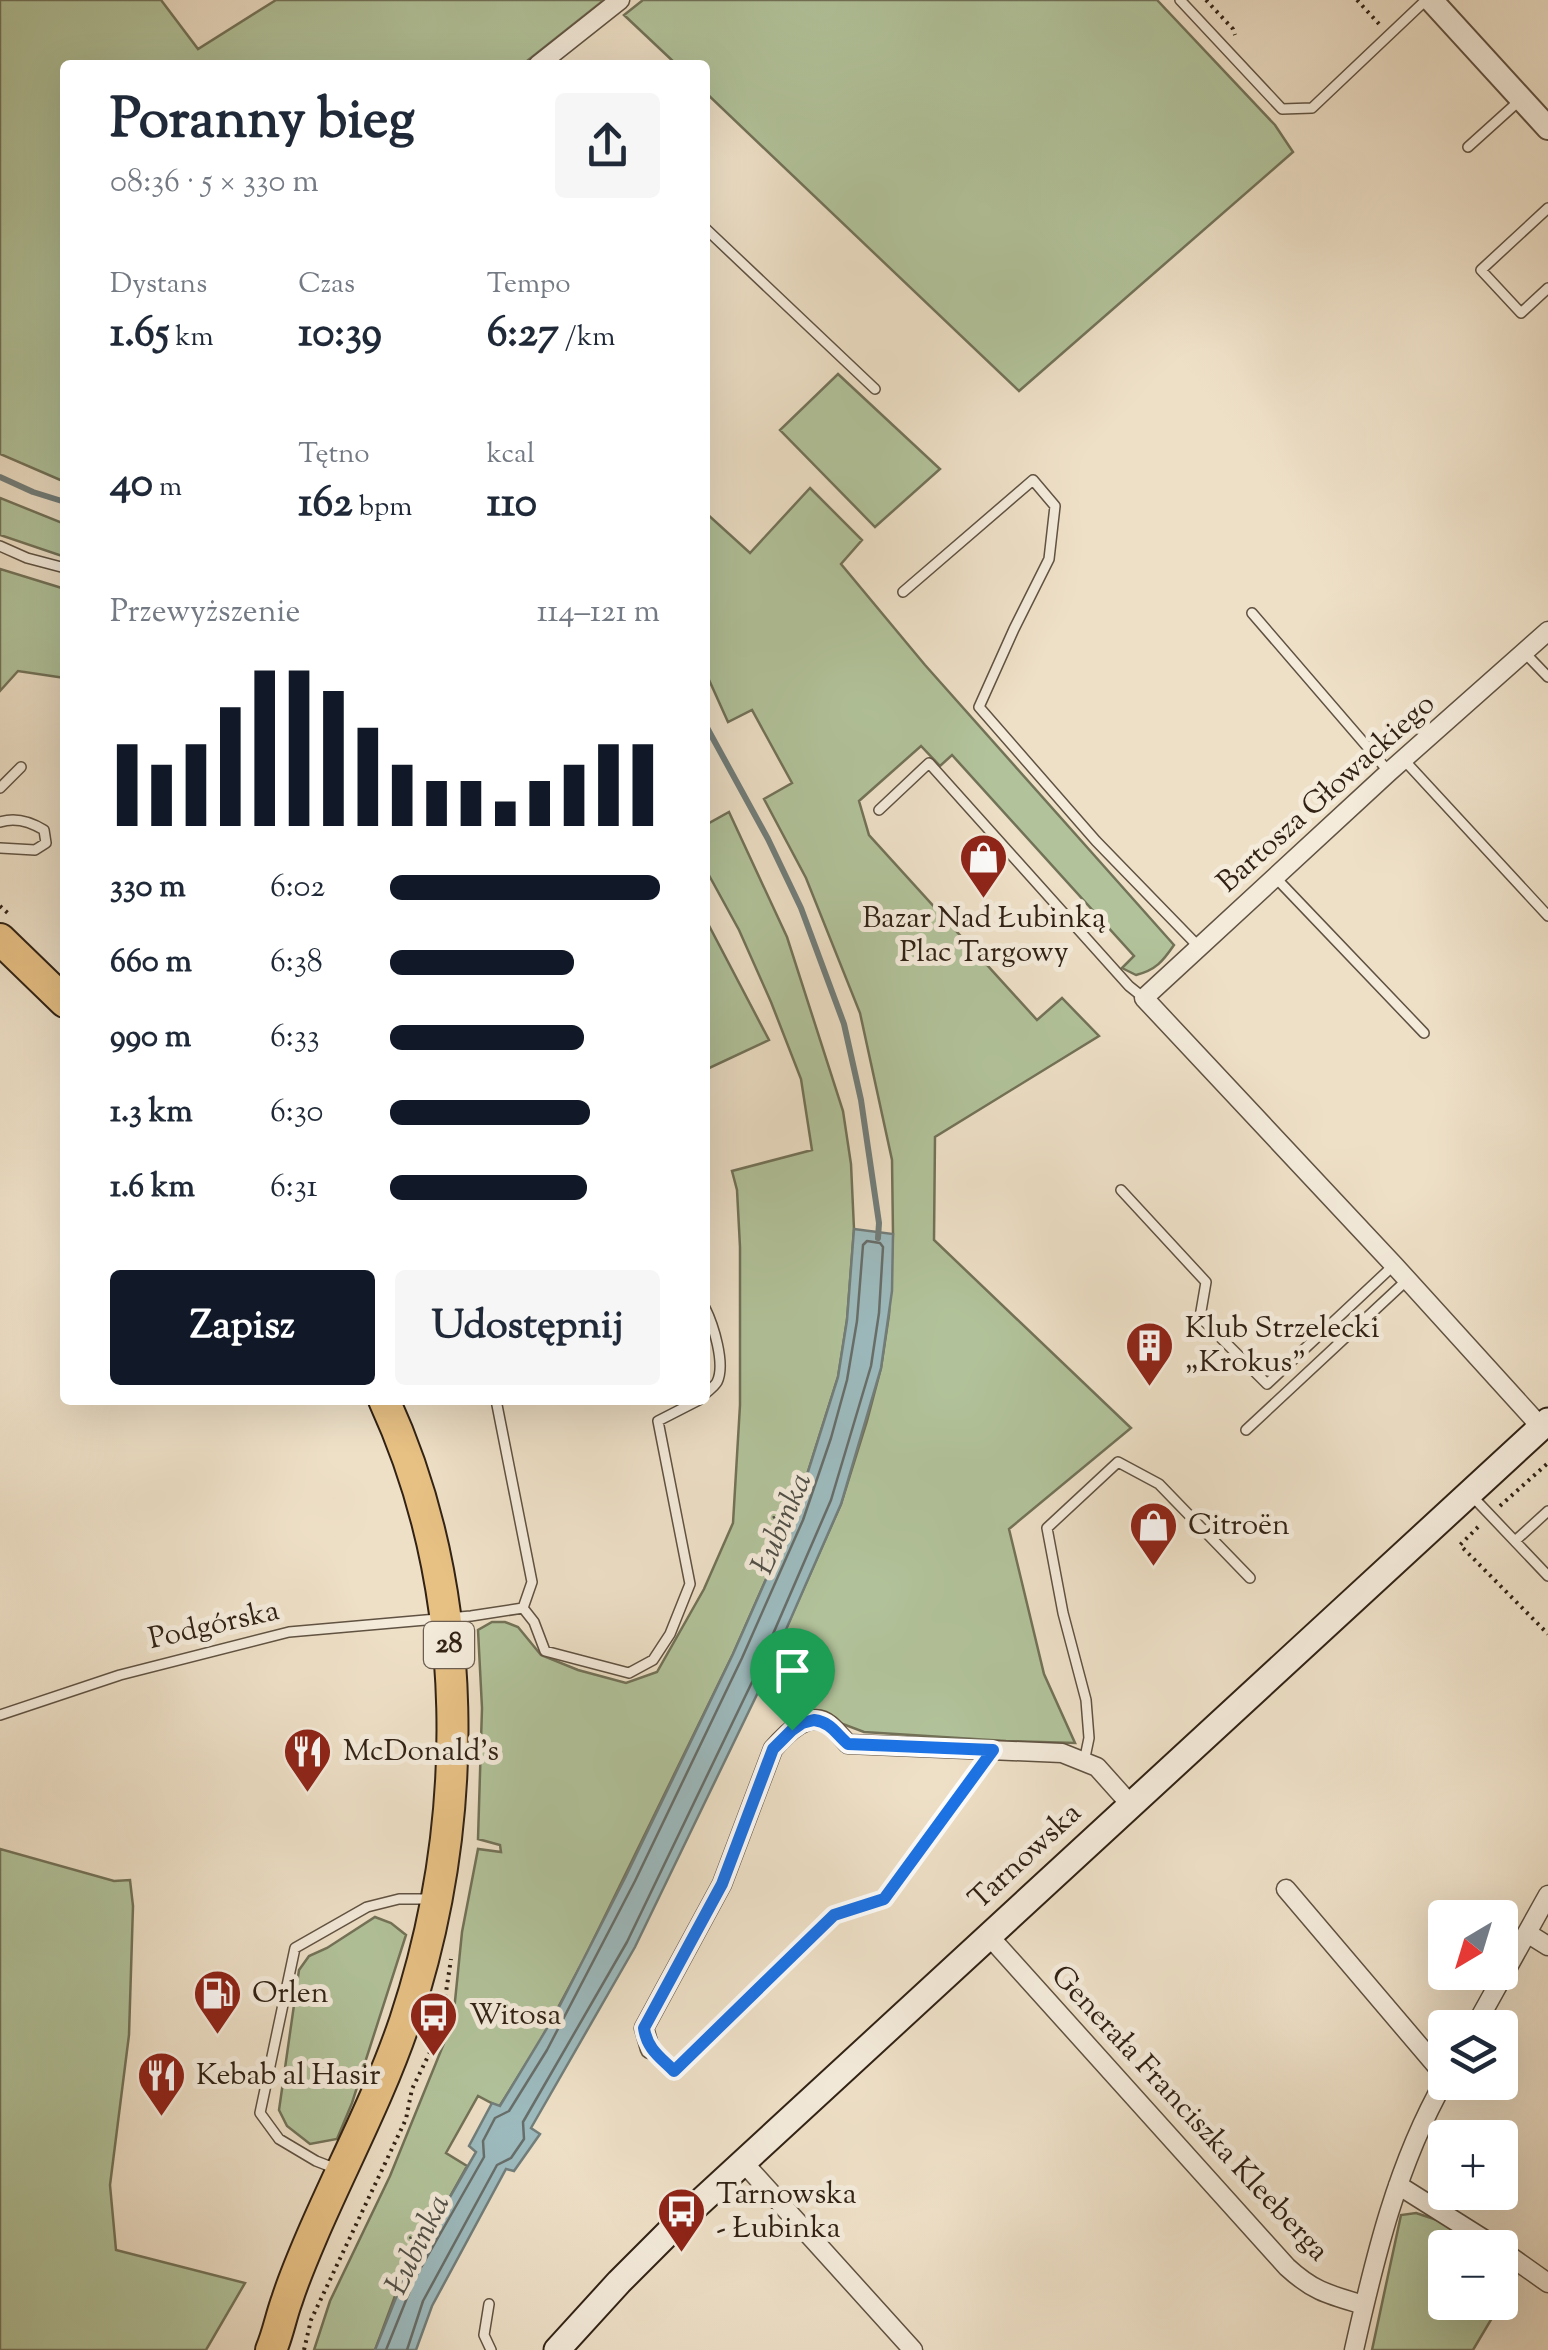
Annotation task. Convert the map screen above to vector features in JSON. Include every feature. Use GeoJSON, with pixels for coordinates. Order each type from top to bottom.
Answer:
{"type":"FeatureCollection","features":[{"type":"Feature","properties":{"kind":"main road"},"geometry":{"type":"LineString","coordinates":[[0,939],[60,997]]}},
{"type":"Feature","properties":{"kind":"main road","name":"28"},"geometry":{"type":"LineString","coordinates":[[273,2348],[300,2266],[404,2021],[436,1900],[444,1846],[452,1755],[447,1618],[420,1492],[386,1405]]}},
{"type":"Feature","properties":{"kind":"main road","name":"Tarnowska"},"geometry":{"type":"LineString","coordinates":[[568,2346],[644,2256],[743,2162],[1545,1424]]}},
{"type":"Feature","properties":{"kind":"street"},"geometry":{"type":"LineString","coordinates":[[544,60],[620,0]]}},
{"type":"Feature","properties":{"kind":"street"},"geometry":{"type":"LineString","coordinates":[[1429,0],[1548,128]]}},
{"type":"Feature","properties":{"kind":"street","name":"Bartosza Głowackiego"},"geometry":{"type":"LineString","coordinates":[[1144,998],[1548,632]]}},
{"type":"Feature","properties":{"kind":"street"},"geometry":{"type":"LineString","coordinates":[[1144,998],[1545,1424]]}},
{"type":"Feature","properties":{"kind":"street"},"geometry":{"type":"LineString","coordinates":[[650,2049],[644,2028],[722,1884],[773,1749],[802,1723],[824,1721],[848,1744],[1062,1753],[1098,1767],[1132,1805]]}},
{"type":"Feature","properties":{"kind":"street"},"geometry":{"type":"LineString","coordinates":[[1286,1890],[1428,2058]]}},
{"type":"Feature","properties":{"kind":"street"},"geometry":{"type":"LineString","coordinates":[[1484,2010],[1548,1895]]}},
{"type":"Feature","properties":{"kind":"street"},"geometry":{"type":"LineString","coordinates":[[1527,1933],[1548,1946]]}},
{"type":"Feature","properties":{"kind":"street","name":"Generała Franciszka Kleeberga"},"geometry":{"type":"LineString","coordinates":[[989,1936],[1287,2267],[1322,2293],[1364,2305]]}},
{"type":"Feature","properties":{"kind":"street"},"geometry":{"type":"LineString","coordinates":[[1354,2350],[1378,2246],[1412,2148],[1435,2100]]}},
{"type":"Feature","properties":{"kind":"street"},"geometry":{"type":"LineString","coordinates":[[743,2162],[913,2350]]}},
{"type":"Feature","properties":{"kind":"street"},"geometry":{"type":"LineString","coordinates":[[1398,2185],[1470,2230]]}},
{"type":"Feature","properties":{"kind":"street"},"geometry":{"type":"LineString","coordinates":[[1518,2262],[1548,2284]]}},
{"type":"Feature","properties":{"kind":"lane"},"geometry":{"type":"LineString","coordinates":[[1180,0],[1282,109],[1312,108],[1429,0]]}},
{"type":"Feature","properties":{"kind":"lane"},"geometry":{"type":"LineString","coordinates":[[1468,147],[1522,100]]}},
{"type":"Feature","properties":{"kind":"lane"},"geometry":{"type":"LineString","coordinates":[[1548,208],[1481,270],[1521,313],[1548,288]]}},
{"type":"Feature","properties":{"kind":"lane"},"geometry":{"type":"LineString","coordinates":[[710,233],[876,389]]}},
{"type":"Feature","properties":{"kind":"lane"},"geometry":{"type":"LineString","coordinates":[[903,592],[1033,480],[1055,506],[1049,559],[979,707],[1096,841],[1198,948]]}},
{"type":"Feature","properties":{"kind":"lane"},"geometry":{"type":"LineString","coordinates":[[0,546],[60,567]]}},
{"type":"Feature","properties":{"kind":"lane"},"geometry":{"type":"LineString","coordinates":[[1252,613],[1389,772]]}},
{"type":"Feature","properties":{"kind":"lane"},"geometry":{"type":"LineString","coordinates":[[1524,652],[1548,677]]}},
{"type":"Feature","properties":{"kind":"lane"},"geometry":{"type":"LineString","coordinates":[[1404,760],[1548,916]]}},
{"type":"Feature","properties":{"kind":"lane"},"geometry":{"type":"LineString","coordinates":[[880,810],[929,763],[1144,998]]}},
{"type":"Feature","properties":{"kind":"lane"},"geometry":{"type":"LineString","coordinates":[[0,788],[21,767]]}},
{"type":"Feature","properties":{"kind":"lane"},"geometry":{"type":"LineString","coordinates":[[0,822],[30,822],[44,830],[46,843],[35,850],[0,848]]}},
{"type":"Feature","properties":{"kind":"lane"},"geometry":{"type":"LineString","coordinates":[[1274,877],[1424,1033]]}},
{"type":"Feature","properties":{"kind":"lane"},"geometry":{"type":"LineString","coordinates":[[1122,1190],[1206,1282],[1200,1317],[1267,1384],[1394,1265]]}},
{"type":"Feature","properties":{"kind":"lane"},"geometry":{"type":"LineString","coordinates":[[1246,1430],[1408,1280]]}},
{"type":"Feature","properties":{"kind":"lane"},"geometry":{"type":"LineString","coordinates":[[710,1319],[720,1363],[717,1382],[710,1389]]}},
{"type":"Feature","properties":{"kind":"lane"},"geometry":{"type":"LineString","coordinates":[[497,1405],[532,1582],[523,1608],[534,1622],[545,1650],[629,1673],[652,1660],[670,1634],[690,1584],[658,1420],[689,1405]]}},
{"type":"Feature","properties":{"kind":"lane"},"geometry":{"type":"LineString","coordinates":[[1084,1762],[1089,1738],[1086,1700],[1063,1613],[1047,1528],[1118,1462],[1159,1484],[1250,1578]]}},
{"type":"Feature","properties":{"kind":"lane"},"geometry":{"type":"LineString","coordinates":[[1470,1494],[1548,1576]]}},
{"type":"Feature","properties":{"kind":"lane"},"geometry":{"type":"LineString","coordinates":[[1516,1542],[1548,1511]]}},
{"type":"Feature","properties":{"kind":"lane","name":"Podgórska"},"geometry":{"type":"LineString","coordinates":[[0,1715],[120,1674],[290,1632],[523,1608]]}},
{"type":"Feature","properties":{"kind":"lane"},"geometry":{"type":"LineString","coordinates":[[650,2049],[674,2071],[834,1915],[884,1899],[993,1750]]}},
{"type":"Feature","properties":{"kind":"lane"},"geometry":{"type":"LineString","coordinates":[[342,2172],[279,2140],[260,2113],[295,1948],[367,1907],[399,1898],[436,1900]]}},
{"type":"Feature","properties":{"kind":"lane"},"geometry":{"type":"LineString","coordinates":[[489,2304],[484,2335],[491,2350]]}},
{"type":"Feature","properties":{"kind":"path"},"geometry":{"type":"LineString","coordinates":[[1206,0],[1233,29],[1240,46]]}},
{"type":"Feature","properties":{"kind":"path"},"geometry":{"type":"LineString","coordinates":[[1356,0],[1383,29]]}},
{"type":"Feature","properties":{"kind":"path"},"geometry":{"type":"LineString","coordinates":[[1548,1463],[1460,1545],[1548,1634]]}},
{"type":"Feature","properties":{"kind":"path"},"geometry":{"type":"LineString","coordinates":[[304,2350],[311,2320],[406,2119]]}},
{"type":"Feature","properties":{"kind":"green space"},"geometry":{"type":"Polygon","coordinates":[[[0,0],[161,0],[198,49],[276,0],[604,0],[528,60],[60,60],[60,480],[0,454],[0,0]]]}},
{"type":"Feature","properties":{"kind":"green space"},"geometry":{"type":"Polygon","coordinates":[[[643,0],[1157,0],[1275,125],[1293,152],[1019,391],[710,97],[710,60],[672,60],[624,15],[643,0]]]}},
{"type":"Feature","properties":{"kind":"green space"},"geometry":{"type":"Polygon","coordinates":[[[838,374],[940,469],[875,527],[780,430],[838,374]]]}},
{"type":"Feature","properties":{"kind":"green space"},"geometry":{"type":"Polygon","coordinates":[[[810,488],[862,540],[841,564],[925,665],[1174,945],[1149,970],[1136,975],[1122,968],[1134,956],[952,755],[940,766],[921,746],[859,801],[869,835],[1037,1020],[1062,998],[1099,1036],[935,1137],[934,1240],[1131,1428],[1009,1529],[1044,1674],[1075,1743],[864,1732],[758,1692],[841,1504],[867,1421],[889,1315],[893,1234],[892,1160],[860,1013],[806,878],[764,799],[792,783],[752,710],[728,722],[710,682],[710,517],[750,553],[810,488]]]}},
{"type":"Feature","properties":{"kind":"green space"},"geometry":{"type":"Polygon","coordinates":[[[0,498],[60,522],[60,555],[0,535],[0,498]]]}},
{"type":"Feature","properties":{"kind":"green space"},"geometry":{"type":"Polygon","coordinates":[[[0,569],[60,587],[60,677],[18,671],[0,691],[0,569]]]}},
{"type":"Feature","properties":{"kind":"green space"},"geometry":{"type":"Polygon","coordinates":[[[729,812],[787,937],[843,1111],[851,1164],[854,1229],[838,1377],[794,1516],[733,1654],[538,2045],[499,2107],[478,2096],[446,2153],[467,2166],[395,2296],[375,2350],[314,2350],[330,2301],[390,2176],[453,2021],[462,1932],[478,1849],[501,1852],[500,1845],[478,1839],[482,1708],[478,1630],[492,1622],[505,1622],[518,1627],[541,1655],[626,1683],[657,1672],[704,1589],[733,1523],[740,1405],[740,1247],[732,1171],[812,1150],[801,1079],[739,930],[710,877],[710,822],[729,812]]]}},
{"type":"Feature","properties":{"kind":"green space"},"geometry":{"type":"Polygon","coordinates":[[[710,928],[769,1040],[710,1068],[710,928]]]}},
{"type":"Feature","properties":{"kind":"green space"},"geometry":{"type":"Polygon","coordinates":[[[0,1849],[114,1881],[130,1880],[133,1906],[129,2035],[110,2185],[116,2250],[245,2283],[206,2350],[0,2350],[0,1849]]]}},
{"type":"Feature","properties":{"kind":"green space"},"geometry":{"type":"Polygon","coordinates":[[[375,1917],[406,1935],[337,2139],[310,2144],[287,2126],[279,2110],[299,1970],[309,1956],[375,1917]]]}},
{"type":"Feature","properties":{"kind":"green space"},"geometry":{"type":"Polygon","coordinates":[[[1416,2213],[1453,2230],[1428,2230],[1428,2320],[1491,2320],[1473,2350],[1372,2350],[1401,2215],[1416,2213]]]}},
{"type":"Feature","properties":{"kind":"water"},"geometry":{"type":"Polygon","coordinates":[[[854,1229],[893,1234],[892,1291],[881,1368],[841,1504],[763,1682],[635,1947],[531,2128],[540,2134],[514,2171],[506,2169],[432,2306],[416,2350],[375,2350],[406,2273],[476,2152],[469,2146],[492,2103],[500,2106],[555,2015],[626,1876],[733,1654],[794,1516],[838,1377],[854,1229]]]}},
{"type":"Feature","properties":{"kind":"waterway","name":"Łubinka"},"geometry":{"type":"LineString","coordinates":[[0,477],[60,500]]}},
{"type":"Feature","properties":{"kind":"waterway","name":"Łubinka"},"geometry":{"type":"LineString","coordinates":[[710,733],[801,908],[844,1024],[861,1100],[878,1238]]}},
{"type":"Feature","properties":{"kind":"place","name":"Bazar Nad Łubinką Plac Targowy"},"geometry":{"type":"Point","coordinates":[984,900]}},
{"type":"Feature","properties":{"kind":"place","name":"Klub Strzelecki „Krokus”"},"geometry":{"type":"Point","coordinates":[1150,1388]}},
{"type":"Feature","properties":{"kind":"place","name":"Citroën"},"geometry":{"type":"Point","coordinates":[1153,1568]}},
{"type":"Feature","properties":{"kind":"place","name":"McDonald's"},"geometry":{"type":"Point","coordinates":[308,1794]}},
{"type":"Feature","properties":{"kind":"place","name":"Orlen"},"geometry":{"type":"Point","coordinates":[217,2036]}},
{"type":"Feature","properties":{"kind":"place","name":"Witosa"},"geometry":{"type":"Point","coordinates":[434,2058]}},
{"type":"Feature","properties":{"kind":"place","name":"Kebab al Hasir"},"geometry":{"type":"Point","coordinates":[161,2118]}},
{"type":"Feature","properties":{"kind":"place","name":"Tarnowska - Łubinka"},"geometry":{"type":"Point","coordinates":[681,2254]}},
{"type":"Feature","properties":{"kind":"route"},"geometry":{"type":"LineString","coordinates":[[814,1720],[832,1726],[848,1744],[993,1750],[884,1899],[834,1915],[674,2071],[650,2049],[644,2028],[722,1884],[773,1749],[792,1730],[814,1720]]}}]}
